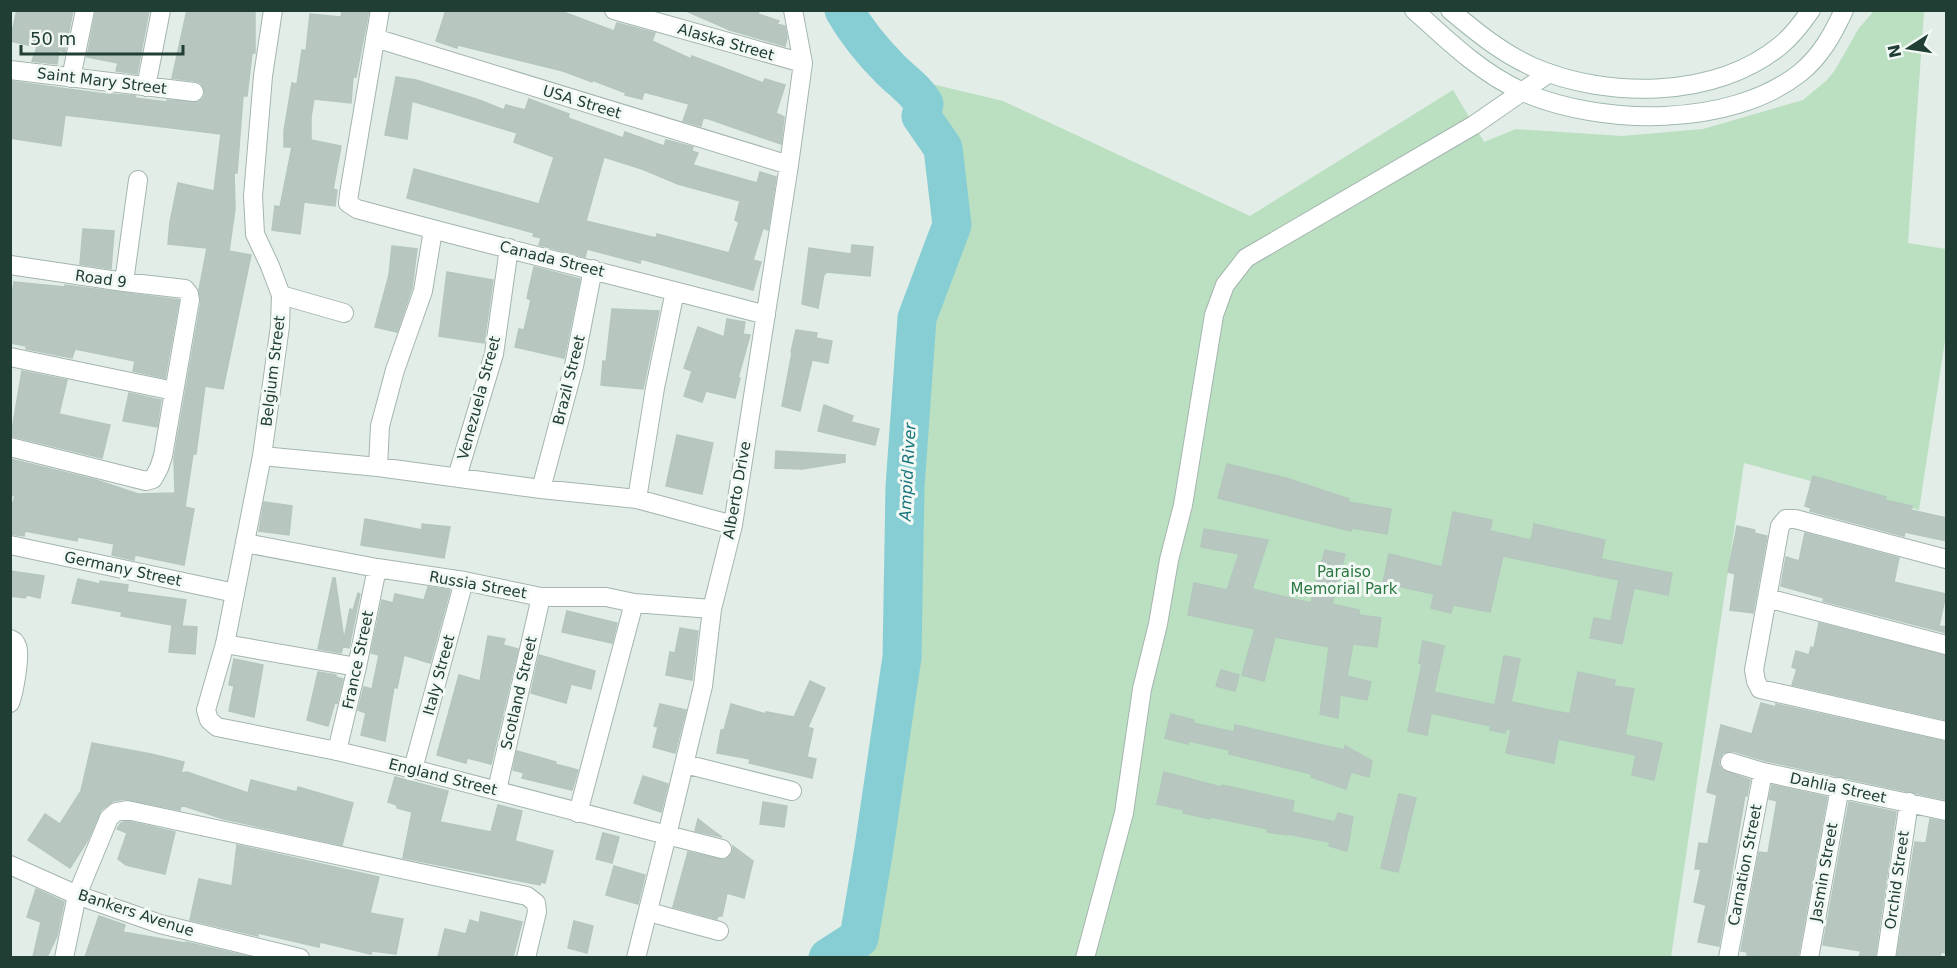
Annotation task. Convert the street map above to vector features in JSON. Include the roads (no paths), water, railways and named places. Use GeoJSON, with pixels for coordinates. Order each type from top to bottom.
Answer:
{"type":"FeatureCollection","features":[{"type":"Feature","properties":{"kind":"street"},"geometry":{"type":"LineString","coordinates":[[71,78],[85,10]]}},
{"type":"Feature","properties":{"kind":"street"},"geometry":{"type":"LineString","coordinates":[[146,87],[161,10]]}},
{"type":"Feature","properties":{"kind":"street","name":"Belgium Street"},"geometry":{"type":"LineString","coordinates":[[217,727],[209,720],[206,710],[225,644],[262,456],[280,326],[281,295],[255,234],[253,196],[263,76],[273,10]]}},
{"type":"Feature","properties":{"kind":"street"},"geometry":{"type":"LineString","coordinates":[[375,38],[380,10]]}},
{"type":"Feature","properties":{"kind":"street","name":"Alaska Street"},"geometry":{"type":"LineString","coordinates":[[614,10],[803,63]]}},
{"type":"Feature","properties":{"kind":"street","name":"Alberto Drive"},"geometry":{"type":"LineString","coordinates":[[636,957],[686,764],[703,686],[712,609],[733,525],[803,63],[793,10]]}},
{"type":"Feature","properties":{"kind":"street"},"geometry":{"type":"LineString","coordinates":[[1413,10],[1463,55],[1482,69],[1523,92],[1570,107],[1609,114],[1672,115],[1716,110],[1751,101],[1780,87],[1801,73],[1812,62],[1832,37],[1844,10]]}},
{"type":"Feature","properties":{"kind":"street"},"geometry":{"type":"LineString","coordinates":[[1450,10],[1495,46],[1514,57],[1549,73],[1585,84],[1620,88],[1670,87],[1705,81],[1755,63],[1791,37],[1811,10]]}},
{"type":"Feature","properties":{"kind":"street","name":"USA Street"},"geometry":{"type":"LineString","coordinates":[[375,38],[789,165]]}},
{"type":"Feature","properties":{"kind":"street","name":"Canada Street"},"geometry":{"type":"LineString","coordinates":[[375,38],[348,203],[357,208],[433,230],[766,315]]}},
{"type":"Feature","properties":{"kind":"street","name":"Saint Mary Street"},"geometry":{"type":"LineString","coordinates":[[10,70],[194,92]]}},
{"type":"Feature","properties":{"kind":"street"},"geometry":{"type":"LineString","coordinates":[[1085,957],[1124,813],[1142,689],[1183,505],[1215,315],[1225,285],[1246,258],[1474,124],[1549,73]]}},
{"type":"Feature","properties":{"kind":"street"},"geometry":{"type":"LineString","coordinates":[[124,282],[138,180]]}},
{"type":"Feature","properties":{"kind":"street"},"geometry":{"type":"LineString","coordinates":[[378,467],[380,426],[395,370],[423,291],[433,230]]}},
{"type":"Feature","properties":{"kind":"street","name":"Venezuela Street"},"geometry":{"type":"LineString","coordinates":[[457,477],[494,354],[509,248]]}},
{"type":"Feature","properties":{"kind":"street","name":"Road 9"},"geometry":{"type":"LineString","coordinates":[[10,265],[184,289],[189,294],[190,300],[174,391]]}},
{"type":"Feature","properties":{"kind":"street","name":"Brazil Street"},"geometry":{"type":"LineString","coordinates":[[541,489],[574,366],[593,269]]}},
{"type":"Feature","properties":{"kind":"street"},"geometry":{"type":"LineString","coordinates":[[637,499],[655,388],[675,291]]}},
{"type":"Feature","properties":{"kind":"street"},"geometry":{"type":"LineString","coordinates":[[281,295],[344,313]]}},
{"type":"Feature","properties":{"kind":"street"},"geometry":{"type":"LineString","coordinates":[[10,357],[174,391],[163,456],[153,479],[146,481],[10,447]]}},
{"type":"Feature","properties":{"kind":"street"},"geometry":{"type":"LineString","coordinates":[[262,456],[378,467],[541,489],[637,499],[733,525]]}},
{"type":"Feature","properties":{"kind":"street"},"geometry":{"type":"LineString","coordinates":[[1947,558],[1795,519],[1786,519],[1780,525],[1754,670],[1760,689],[1947,731]]}},
{"type":"Feature","properties":{"kind":"street","name":"Russia Street"},"geometry":{"type":"LineString","coordinates":[[245,543],[542,597],[606,597],[634,603],[712,609]]}},
{"type":"Feature","properties":{"kind":"street","name":"Germany Street"},"geometry":{"type":"LineString","coordinates":[[10,545],[235,593]]}},
{"type":"Feature","properties":{"kind":"street","name":"France Street"},"geometry":{"type":"LineString","coordinates":[[338,751],[377,568]]}},
{"type":"Feature","properties":{"kind":"street","name":"Italy Street"},"geometry":{"type":"LineString","coordinates":[[413,769],[464,581]]}},
{"type":"Feature","properties":{"kind":"street","name":"Scotland Street"},"geometry":{"type":"LineString","coordinates":[[497,790],[542,597]]}},
{"type":"Feature","properties":{"kind":"street"},"geometry":{"type":"LineString","coordinates":[[1767,598],[1947,645]]}},
{"type":"Feature","properties":{"kind":"street"},"geometry":{"type":"LineString","coordinates":[[578,813],[634,603]]}},
{"type":"Feature","properties":{"kind":"street"},"geometry":{"type":"LineString","coordinates":[[10,639],[18,647],[14,692],[10,703]]}},
{"type":"Feature","properties":{"kind":"street"},"geometry":{"type":"LineString","coordinates":[[225,644],[357,668]]}},
{"type":"Feature","properties":{"kind":"street","name":"England Street"},"geometry":{"type":"LineString","coordinates":[[217,727],[338,751],[413,769],[722,849]]}},
{"type":"Feature","properties":{"kind":"street","name":"Dahlia Street"},"geometry":{"type":"LineString","coordinates":[[1730,762],[1763,772],[1947,810]]}},
{"type":"Feature","properties":{"kind":"street"},"geometry":{"type":"LineString","coordinates":[[686,764],[792,791]]}},
{"type":"Feature","properties":{"kind":"street","name":"Carnation Street"},"geometry":{"type":"LineString","coordinates":[[1728,957],[1763,772]]}},
{"type":"Feature","properties":{"kind":"street","name":"Jasmin Street"},"geometry":{"type":"LineString","coordinates":[[1809,957],[1840,787]]}},
{"type":"Feature","properties":{"kind":"street","name":"Orchid Street"},"geometry":{"type":"LineString","coordinates":[[1886,957],[1909,802]]}},
{"type":"Feature","properties":{"kind":"street"},"geometry":{"type":"LineString","coordinates":[[64,957],[77,895],[109,818],[116,812],[127,810],[527,896],[536,903],[537,912],[526,957]]}},
{"type":"Feature","properties":{"kind":"street","name":"Bankers Avenue"},"geometry":{"type":"LineString","coordinates":[[10,865],[77,895],[160,924],[300,957]]}},
{"type":"Feature","properties":{"kind":"street"},"geometry":{"type":"LineString","coordinates":[[648,912],[719,931]]}},
{"type":"Feature","properties":{"kind":"waterway","name":"Ampid River"},"geometry":{"type":"LineString","coordinates":[[828,958],[859,938],[902,657],[905,487],[917,318],[952,225],[943,148],[921,116],[924,104],[872,49],[844,10]]}},
{"type":"Feature","properties":{"kind":"park label","name":"Paraiso Memorial Park"},"geometry":{"type":"Point","coordinates":[1344,580]}}]}
